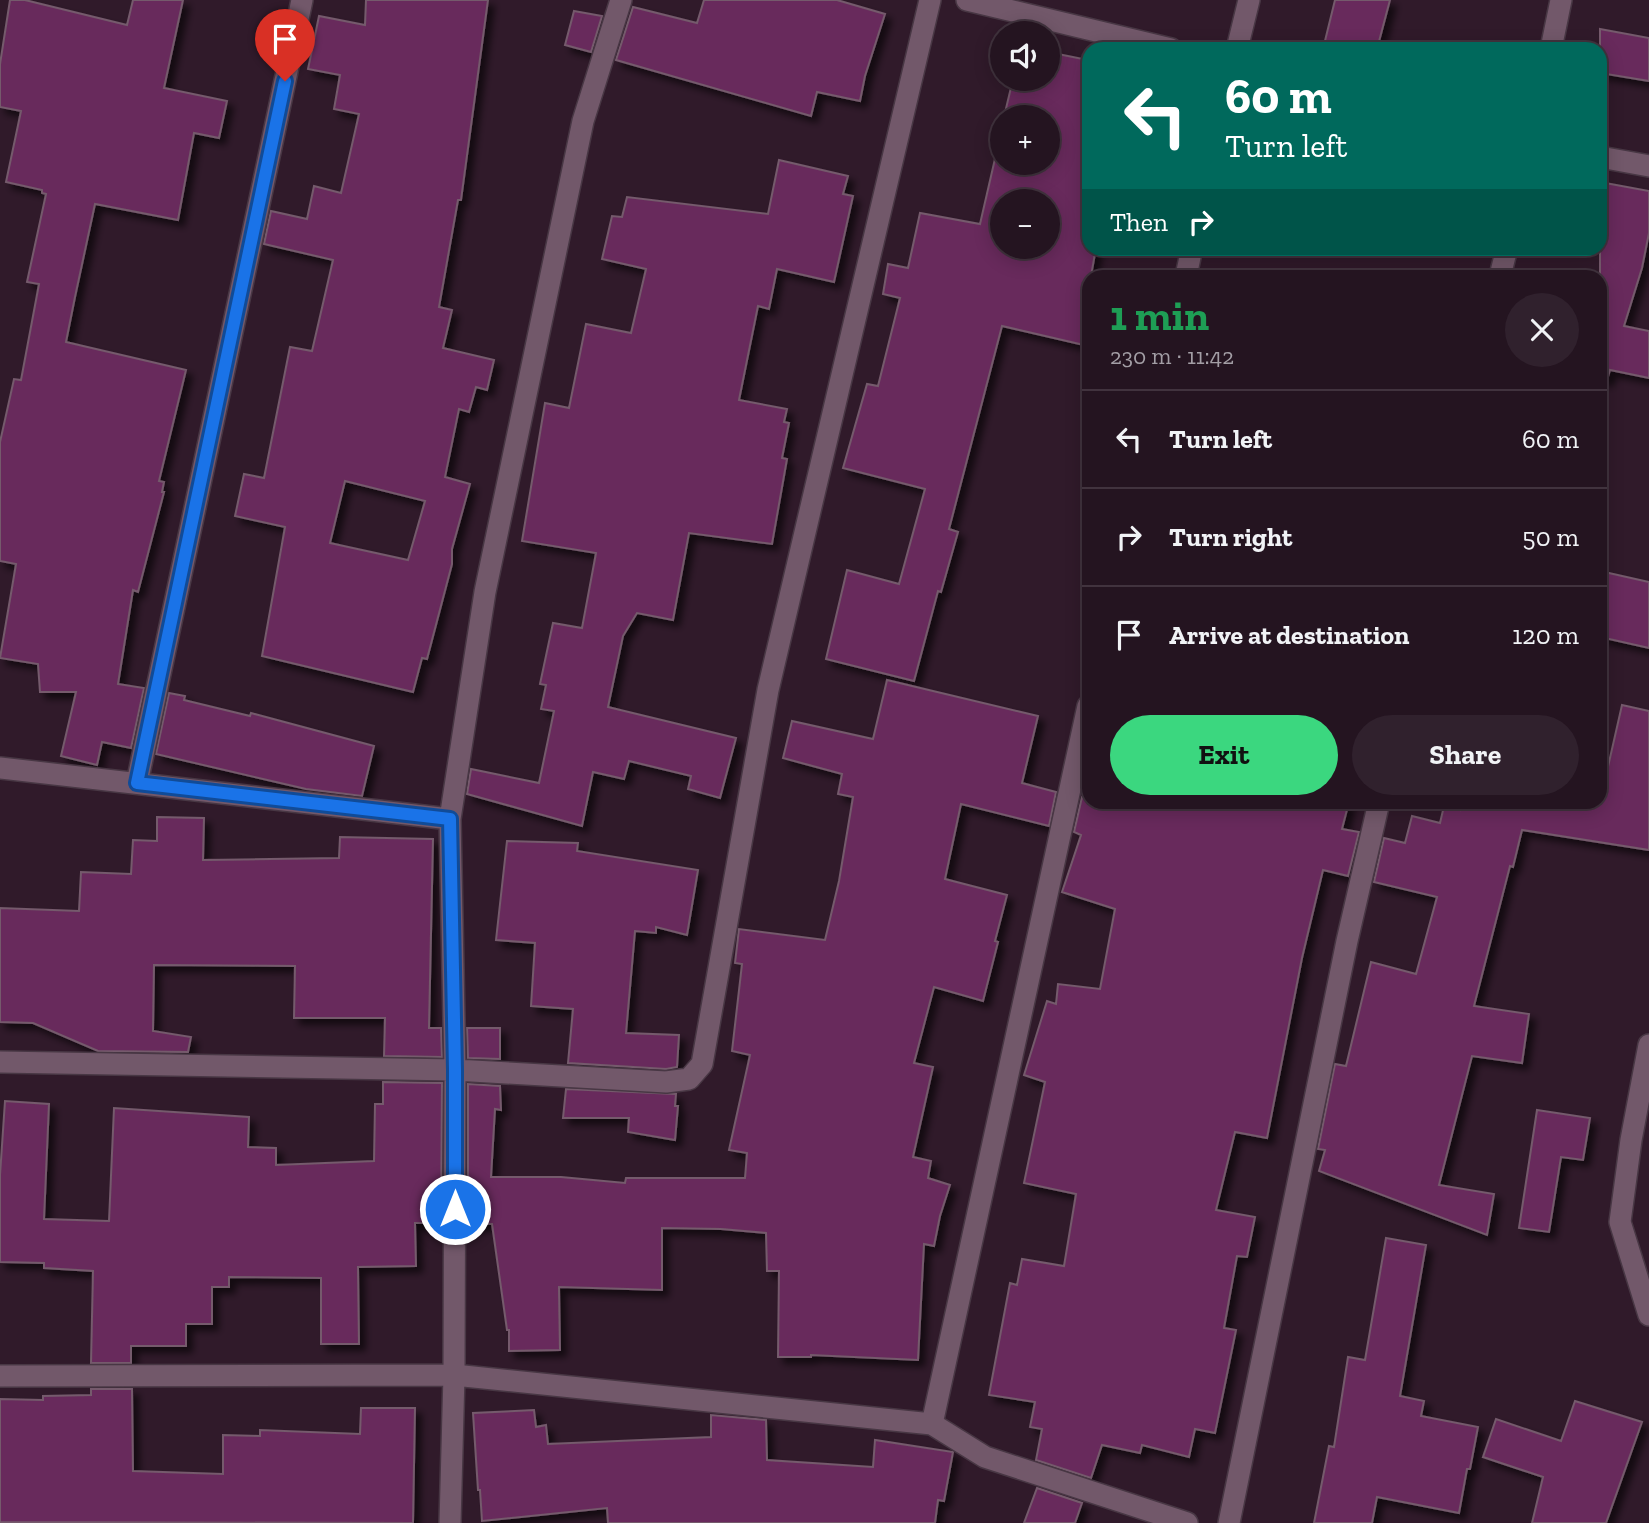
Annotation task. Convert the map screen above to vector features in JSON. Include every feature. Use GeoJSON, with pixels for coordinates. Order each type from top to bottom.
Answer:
{"type":"FeatureCollection","features":[{"type":"Feature","properties":{"kind":"street"},"geometry":{"type":"LineString","coordinates":[[137,783],[302,0]]}},
{"type":"Feature","properties":{"kind":"street"},"geometry":{"type":"LineString","coordinates":[[450,1523],[454,1375],[455,1070],[450,819],[485,592],[583,121],[621,0]]}},
{"type":"Feature","properties":{"kind":"street"},"geometry":{"type":"LineString","coordinates":[[0,1062],[455,1070],[666,1082],[689,1079],[702,1064],[768,690],[930,0]]}},
{"type":"Feature","properties":{"kind":"street"},"geometry":{"type":"LineString","coordinates":[[967,0],[1142,42]]}},
{"type":"Feature","properties":{"kind":"street"},"geometry":{"type":"LineString","coordinates":[[1239,42],[1248,0]]}},
{"type":"Feature","properties":{"kind":"street"},"geometry":{"type":"LineString","coordinates":[[1552,42],[1561,0]]}},
{"type":"Feature","properties":{"kind":"street"},"geometry":{"type":"LineString","coordinates":[[1607,158],[1649,166]]}},
{"type":"Feature","properties":{"kind":"street"},"geometry":{"type":"LineString","coordinates":[[932,1424],[1082,734]]}},
{"type":"Feature","properties":{"kind":"street"},"geometry":{"type":"LineString","coordinates":[[0,768],[450,819]]}},
{"type":"Feature","properties":{"kind":"street"},"geometry":{"type":"LineString","coordinates":[[1228,1523],[1347,941],[1377,809]]}},
{"type":"Feature","properties":{"kind":"street"},"geometry":{"type":"LineString","coordinates":[[1649,1045],[1640,1141],[1620,1222],[1649,1315]]}},
{"type":"Feature","properties":{"kind":"street"},"geometry":{"type":"LineString","coordinates":[[0,1376],[454,1375],[932,1424],[985,1457],[1187,1523]]}},
{"type":"Feature","properties":{"kind":"building"},"geometry":{"type":"Polygon","coordinates":[[[10,0],[25,0],[127,25],[133,0],[183,0],[164,88],[227,101],[219,138],[194,133],[178,220],[95,204],[66,342],[186,370],[159,481],[164,482],[164,492],[138,592],[133,590],[118,684],[144,688],[131,748],[102,742],[97,765],[61,756],[76,692],[40,692],[38,664],[0,658],[16,564],[0,561],[0,442],[14,379],[21,380],[39,284],[27,282],[46,194],[42,193],[42,190],[6,182],[21,111],[0,107],[0,64],[10,0]]]}},
{"type":"Feature","properties":{"kind":"building"},"geometry":{"type":"Polygon","coordinates":[[[366,0],[488,0],[461,200],[458,200],[439,307],[452,310],[443,348],[494,360],[487,390],[476,387],[469,412],[459,409],[445,477],[470,484],[427,659],[422,658],[413,692],[262,656],[285,527],[235,516],[244,474],[264,478],[290,347],[312,351],[333,260],[264,244],[271,211],[307,219],[314,186],[341,193],[359,114],[334,109],[340,75],[308,69],[319,16],[365,25],[366,0]],[[345,481],[330,543],[408,560],[425,501],[345,481]]]}},
{"type":"Feature","properties":{"kind":"building"},"geometry":{"type":"Polygon","coordinates":[[[704,0],[837,0],[885,14],[860,101],[817,92],[811,116],[616,60],[633,7],[697,23],[704,0]]]}},
{"type":"Feature","properties":{"kind":"building"},"geometry":{"type":"Polygon","coordinates":[[[1335,0],[1390,0],[1379,42],[1325,42],[1335,0]]]}},
{"type":"Feature","properties":{"kind":"building"},"geometry":{"type":"Polygon","coordinates":[[[574,11],[602,16],[591,52],[565,45],[574,11]]]}},
{"type":"Feature","properties":{"kind":"building"},"geometry":{"type":"Polygon","coordinates":[[[1600,29],[1649,38],[1649,81],[1607,74],[1607,42],[1600,42],[1600,29]]]}},
{"type":"Feature","properties":{"kind":"building"},"geometry":{"type":"Polygon","coordinates":[[[1060,54],[1082,59],[1082,256],[1095,256],[1092,270],[1082,270],[1082,345],[1002,326],[949,529],[958,532],[941,592],[938,591],[914,681],[826,659],[847,570],[899,584],[925,489],[843,468],[867,384],[878,386],[900,298],[883,294],[888,264],[908,268],[920,213],[980,224],[991,175],[1060,175],[1060,105],[1007,105],[1010,91],[1060,91],[1060,54]]]}},
{"type":"Feature","properties":{"kind":"building"},"geometry":{"type":"Polygon","coordinates":[[[779,160],[848,176],[843,194],[853,196],[834,282],[777,269],[769,309],[758,306],[739,400],[787,409],[784,422],[789,423],[782,458],[787,459],[772,544],[689,533],[673,620],[637,613],[623,636],[608,707],[736,738],[720,798],[688,789],[691,776],[629,761],[624,779],[593,772],[582,826],[467,794],[471,769],[539,783],[554,711],[541,709],[546,685],[540,684],[553,623],[582,628],[596,553],[522,541],[545,403],[569,408],[586,324],[631,333],[646,269],[602,259],[612,216],[622,217],[627,197],[768,214],[779,160]]]}},
{"type":"Feature","properties":{"kind":"building"},"geometry":{"type":"Polygon","coordinates":[[[1607,183],[1649,191],[1649,233],[1642,268],[1624,326],[1649,331],[1649,378],[1610,370],[1607,380],[1607,270],[1600,270],[1600,256],[1607,256],[1607,183]]]}},
{"type":"Feature","properties":{"kind":"building"},"geometry":{"type":"Polygon","coordinates":[[[1607,573],[1649,582],[1649,648],[1607,639],[1607,573]]]}},
{"type":"Feature","properties":{"kind":"building"},"geometry":{"type":"Polygon","coordinates":[[[887,680],[1038,716],[1022,783],[1056,792],[1049,826],[961,804],[945,879],[1007,895],[983,1001],[934,987],[914,1063],[933,1067],[913,1157],[931,1161],[928,1178],[950,1185],[934,1246],[924,1244],[918,1360],[811,1355],[778,1357],[779,1271],[767,1271],[766,1233],[721,1229],[662,1228],[662,1290],[559,1287],[560,1350],[509,1351],[509,1330],[492,1224],[468,1224],[468,1084],[500,1086],[501,1110],[495,1109],[491,1177],[561,1177],[625,1183],[626,1178],[745,1178],[747,1153],[729,1150],[750,1055],[732,1051],[742,964],[735,963],[739,929],[825,940],[839,881],[853,797],[838,794],[842,774],[783,758],[792,721],[873,739],[887,680]]]}},
{"type":"Feature","properties":{"kind":"building"},"geometry":{"type":"Polygon","coordinates":[[[169,693],[185,696],[184,700],[250,716],[251,713],[374,746],[362,796],[306,789],[156,754],[169,693]]]}},
{"type":"Feature","properties":{"kind":"building"},"geometry":{"type":"Polygon","coordinates":[[[1622,705],[1649,711],[1649,850],[1522,830],[1513,867],[1510,866],[1474,1006],[1529,1014],[1522,1063],[1472,1056],[1439,1185],[1494,1194],[1487,1235],[1319,1171],[1325,1150],[1318,1149],[1335,1064],[1346,1066],[1371,962],[1416,974],[1437,897],[1374,882],[1384,838],[1405,843],[1412,816],[1440,823],[1443,809],[1607,809],[1607,771],[1622,705]]]}},
{"type":"Feature","properties":{"kind":"building"},"geometry":{"type":"Polygon","coordinates":[[[1082,797],[1082,809],[1347,809],[1342,829],[1359,832],[1348,876],[1323,870],[1302,958],[1267,1138],[1235,1132],[1216,1210],[1255,1217],[1247,1257],[1237,1256],[1224,1328],[1236,1330],[1215,1433],[1195,1429],[1189,1457],[1142,1445],[1140,1453],[1102,1445],[1091,1478],[1036,1460],[1042,1429],[1030,1427],[1035,1402],[989,1395],[1010,1283],[1017,1285],[1022,1259],[1064,1266],[1076,1194],[1024,1183],[1045,1082],[1024,1075],[1047,1001],[1056,1004],[1058,984],[1100,989],[1115,909],[1062,892],[1081,835],[1074,832],[1082,797]]]}},
{"type":"Feature","properties":{"kind":"building"},"geometry":{"type":"Polygon","coordinates":[[[157,817],[204,818],[203,860],[339,858],[340,837],[433,839],[429,1028],[441,1028],[442,1057],[384,1056],[385,1018],[294,1018],[295,966],[154,965],[153,1031],[191,1037],[188,1052],[98,1051],[33,1023],[0,1022],[0,908],[79,911],[81,872],[131,874],[133,840],[157,841],[157,817]]]}},
{"type":"Feature","properties":{"kind":"building"},"geometry":{"type":"Polygon","coordinates":[[[507,841],[578,843],[577,851],[698,870],[687,935],[656,927],[656,933],[635,931],[626,1033],[679,1035],[677,1067],[666,1069],[568,1063],[573,1009],[531,1006],[535,943],[496,940],[507,841]]]}},
{"type":"Feature","properties":{"kind":"building"},"geometry":{"type":"Polygon","coordinates":[[[467,1028],[500,1028],[500,1059],[468,1058],[467,1028]]]}},
{"type":"Feature","properties":{"kind":"building"},"geometry":{"type":"Polygon","coordinates":[[[383,1082],[442,1083],[441,1223],[415,1223],[416,1266],[358,1267],[359,1344],[321,1344],[321,1278],[229,1277],[229,1287],[212,1287],[212,1324],[186,1324],[186,1346],[131,1346],[131,1363],[91,1363],[93,1271],[44,1268],[44,1263],[0,1262],[0,1175],[5,1101],[49,1104],[44,1219],[109,1221],[114,1108],[249,1117],[248,1147],[276,1148],[276,1165],[374,1161],[375,1104],[383,1104],[383,1082]]]}},
{"type":"Feature","properties":{"kind":"building"},"geometry":{"type":"Polygon","coordinates":[[[566,1089],[676,1094],[675,1106],[678,1106],[675,1140],[628,1132],[629,1118],[563,1118],[566,1089]]]}},
{"type":"Feature","properties":{"kind":"building"},"geometry":{"type":"Polygon","coordinates":[[[1537,1110],[1590,1118],[1583,1160],[1561,1157],[1549,1232],[1519,1228],[1537,1110]]]}},
{"type":"Feature","properties":{"kind":"building"},"geometry":{"type":"Polygon","coordinates":[[[1386,1238],[1426,1245],[1400,1396],[1424,1401],[1421,1416],[1478,1427],[1459,1513],[1377,1497],[1372,1523],[1314,1523],[1329,1446],[1334,1447],[1348,1357],[1365,1360],[1386,1238]]]}},
{"type":"Feature","properties":{"kind":"building"},"geometry":{"type":"Polygon","coordinates":[[[91,1389],[132,1389],[133,1471],[223,1474],[223,1435],[260,1436],[260,1430],[360,1434],[361,1408],[415,1408],[413,1523],[0,1522],[0,1399],[43,1400],[43,1396],[91,1395],[91,1389]]]}},
{"type":"Feature","properties":{"kind":"building"},"geometry":{"type":"Polygon","coordinates":[[[1575,1401],[1642,1422],[1606,1523],[1532,1523],[1543,1477],[1483,1457],[1496,1419],[1561,1441],[1575,1401]]]}},
{"type":"Feature","properties":{"kind":"building"},"geometry":{"type":"Polygon","coordinates":[[[534,1410],[536,1427],[546,1425],[548,1444],[711,1437],[711,1415],[766,1420],[767,1460],[873,1467],[875,1440],[953,1452],[944,1501],[938,1500],[935,1523],[608,1523],[607,1508],[482,1521],[473,1413],[534,1410]]]}},
{"type":"Feature","properties":{"kind":"building"},"geometry":{"type":"Polygon","coordinates":[[[1037,1488],[1082,1503],[1075,1523],[1024,1523],[1037,1488]]]}},
{"type":"Feature","properties":{"kind":"route"},"geometry":{"type":"LineString","coordinates":[[285,81],[137,783],[450,819],[455,1209]]}}]}
